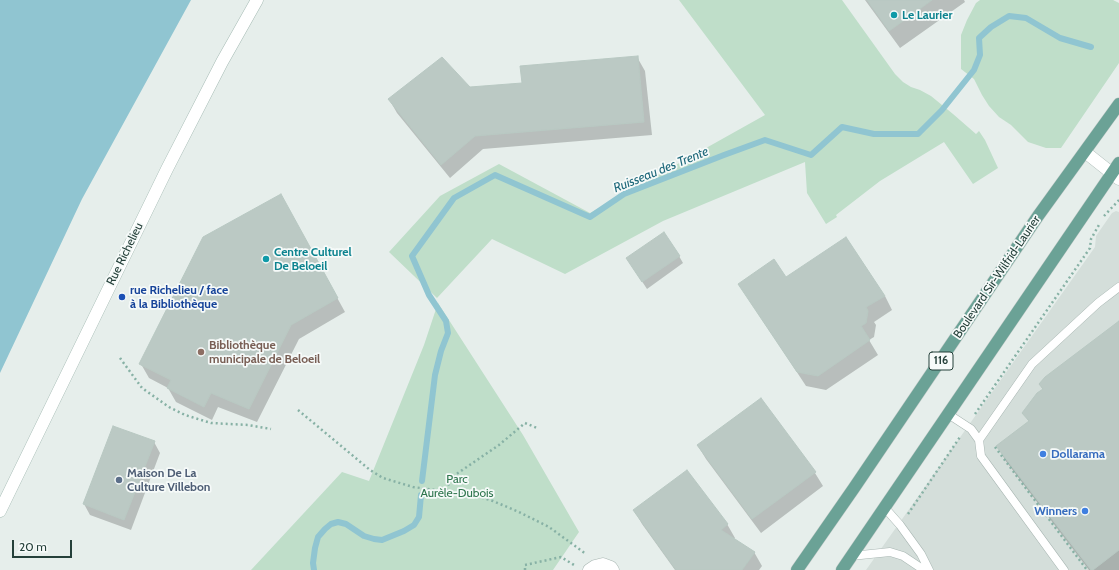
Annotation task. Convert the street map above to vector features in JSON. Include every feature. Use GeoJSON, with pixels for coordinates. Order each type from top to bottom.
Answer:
{"type":"FeatureCollection","features":[{"type":"Feature","properties":{"kind":"main road","name":"Rue Richelieu"},"geometry":{"type":"LineString","coordinates":[[0,510],[167,170],[222,62],[257,0]]}},
{"type":"Feature","properties":{"kind":"main road","name":"Boulevard Sir-Wilfrid-Laurier"},"geometry":{"type":"LineString","coordinates":[[797,570],[1038,216],[1119,104]]}},
{"type":"Feature","properties":{"kind":"main road"},"geometry":{"type":"LineString","coordinates":[[842,570],[948,414],[1117,172],[1085,152]]}},
{"type":"Feature","properties":{"kind":"main road"},"geometry":{"type":"LineString","coordinates":[[589,568],[607,566],[613,570]]}},
{"type":"Feature","properties":{"kind":"lane"},"geometry":{"type":"LineString","coordinates":[[978,440],[1032,364],[1098,303],[1119,287]]}},
{"type":"Feature","properties":{"kind":"lane"},"geometry":{"type":"LineString","coordinates":[[948,414],[971,429],[978,440],[981,456],[1064,570]]}},
{"type":"Feature","properties":{"kind":"lane"},"geometry":{"type":"LineString","coordinates":[[885,508],[900,525],[921,554],[929,570]]}},
{"type":"Feature","properties":{"kind":"lane"},"geometry":{"type":"LineString","coordinates":[[852,556],[890,552],[903,556],[924,570]]}},
{"type":"Feature","properties":{"kind":"path"},"geometry":{"type":"LineString","coordinates":[[972,419],[1090,248],[1094,232],[1105,215],[1119,200]]}},
{"type":"Feature","properties":{"kind":"path"},"geometry":{"type":"LineString","coordinates":[[120,358],[142,388],[169,407],[185,415],[211,423],[248,425],[270,429]]}},
{"type":"Feature","properties":{"kind":"path"},"geometry":{"type":"LineString","coordinates":[[298,410],[370,470],[383,478],[414,487],[446,490],[473,495],[519,512],[549,527],[578,547],[589,568]]}},
{"type":"Feature","properties":{"kind":"path"},"geometry":{"type":"LineString","coordinates":[[446,490],[450,480],[499,445],[525,423],[536,428]]}},
{"type":"Feature","properties":{"kind":"path"},"geometry":{"type":"LineString","coordinates":[[906,516],[962,434]]}},
{"type":"Feature","properties":{"kind":"path"},"geometry":{"type":"LineString","coordinates":[[992,444],[1016,473],[1087,570]]}},
{"type":"Feature","properties":{"kind":"path"},"geometry":{"type":"LineString","coordinates":[[525,570],[525,565],[561,557],[589,568]]}},
{"type":"Feature","properties":{"kind":"shaded area"},"geometry":{"type":"Polygon","coordinates":[[[1116,211],[1119,212],[1119,570],[866,570],[1095,247],[1096,236],[1112,213],[1116,211]]]}},
{"type":"Feature","properties":{"kind":"green space"},"geometry":{"type":"Polygon","coordinates":[[[679,0],[842,0],[895,74],[911,87],[931,96],[976,134],[979,131],[985,140],[998,168],[973,184],[944,142],[880,181],[836,215],[837,217],[826,224],[807,193],[805,162],[663,221],[565,274],[492,239],[437,298],[389,252],[440,196],[499,164],[590,213],[765,115],[679,0]]]}},
{"type":"Feature","properties":{"kind":"green space"},"geometry":{"type":"Polygon","coordinates":[[[980,0],[1113,0],[1119,3],[1119,63],[1061,148],[1046,148],[1028,142],[1011,125],[999,117],[989,106],[974,79],[961,69],[961,35],[976,3],[980,0]]]}},
{"type":"Feature","properties":{"kind":"green space","name":"Parc Aurèle-Dubois"},"geometry":{"type":"Polygon","coordinates":[[[438,303],[523,435],[579,532],[553,570],[251,570],[342,472],[369,481],[424,345],[438,303]]]}},
{"type":"Feature","properties":{"kind":"water"},"geometry":{"type":"Polygon","coordinates":[[[0,0],[191,0],[82,199],[0,373],[0,0]]]}},
{"type":"Feature","properties":{"kind":"building","name":"Le Laurier"},"geometry":{"type":"Polygon","coordinates":[[[867,0],[932,0],[889,31],[867,0]]]}},
{"type":"Feature","properties":{"kind":"building"},"geometry":{"type":"Polygon","coordinates":[[[638,56],[644,122],[475,136],[441,165],[388,99],[442,57],[470,87],[522,83],[520,66],[638,56]]]}},
{"type":"Feature","properties":{"kind":"building"},"geometry":{"type":"Polygon","coordinates":[[[281,194],[338,298],[291,325],[249,409],[211,393],[204,407],[167,388],[171,380],[139,364],[203,237],[281,194]]]}},
{"type":"Feature","properties":{"kind":"building"},"geometry":{"type":"Polygon","coordinates":[[[664,232],[680,256],[642,282],[626,258],[664,232]]]}},
{"type":"Feature","properties":{"kind":"building"},"geometry":{"type":"Polygon","coordinates":[[[846,237],[885,296],[866,307],[868,311],[866,323],[861,326],[870,340],[818,376],[797,372],[738,284],[774,259],[786,277],[846,237]]]}},
{"type":"Feature","properties":{"kind":"building"},"geometry":{"type":"Polygon","coordinates":[[[1119,321],[1119,550],[1091,570],[996,446],[1029,421],[1022,413],[1037,393],[1043,389],[1039,384],[1045,377],[1119,321]]]}},
{"type":"Feature","properties":{"kind":"building"},"geometry":{"type":"Polygon","coordinates":[[[761,398],[816,472],[752,519],[697,445],[761,398]]]}},
{"type":"Feature","properties":{"kind":"building"},"geometry":{"type":"Polygon","coordinates":[[[113,426],[155,441],[124,520],[83,504],[113,426]]]}},
{"type":"Feature","properties":{"kind":"building"},"geometry":{"type":"Polygon","coordinates":[[[687,470],[728,524],[721,530],[755,552],[742,570],[676,570],[633,510],[687,470]]]}},
{"type":"Feature","properties":{"kind":"waterway","name":"Ruisseau des Trente"},"geometry":{"type":"LineString","coordinates":[[422,481],[435,375],[441,351],[448,333],[446,321],[429,295],[412,256],[454,198],[495,175],[590,217],[624,194],[765,140],[811,155],[842,127],[874,134],[918,134],[942,110],[974,70],[980,55],[979,38],[991,27],[1009,16],[1026,18],[1060,38],[1091,47]]}},
{"type":"Feature","properties":{"kind":"waterway","name":"Ruisseau des Trente"},"geometry":{"type":"LineString","coordinates":[[314,570],[313,563],[318,537],[331,524],[338,522],[346,524],[364,536],[382,540],[414,525],[419,517],[421,495]]}},
{"type":"Feature","properties":{"kind":"place","name":"Le Laurier"},"geometry":{"type":"Point","coordinates":[894,15]}},
{"type":"Feature","properties":{"kind":"place","name":"Centre Culturel De Beloeil"},"geometry":{"type":"Point","coordinates":[266,259]}},
{"type":"Feature","properties":{"kind":"place","name":"rue Richelieu / face à la Bibliothèque"},"geometry":{"type":"Point","coordinates":[122,297]}},
{"type":"Feature","properties":{"kind":"place","name":"Bibliothèque municipale de Beloeil"},"geometry":{"type":"Point","coordinates":[201,352]}},
{"type":"Feature","properties":{"kind":"place","name":"Dollarama"},"geometry":{"type":"Point","coordinates":[1043,454]}},
{"type":"Feature","properties":{"kind":"place","name":"Maison De La Culture Villebon"},"geometry":{"type":"Point","coordinates":[119,480]}},
{"type":"Feature","properties":{"kind":"place","name":"Winners"},"geometry":{"type":"Point","coordinates":[1085,511]}}]}
